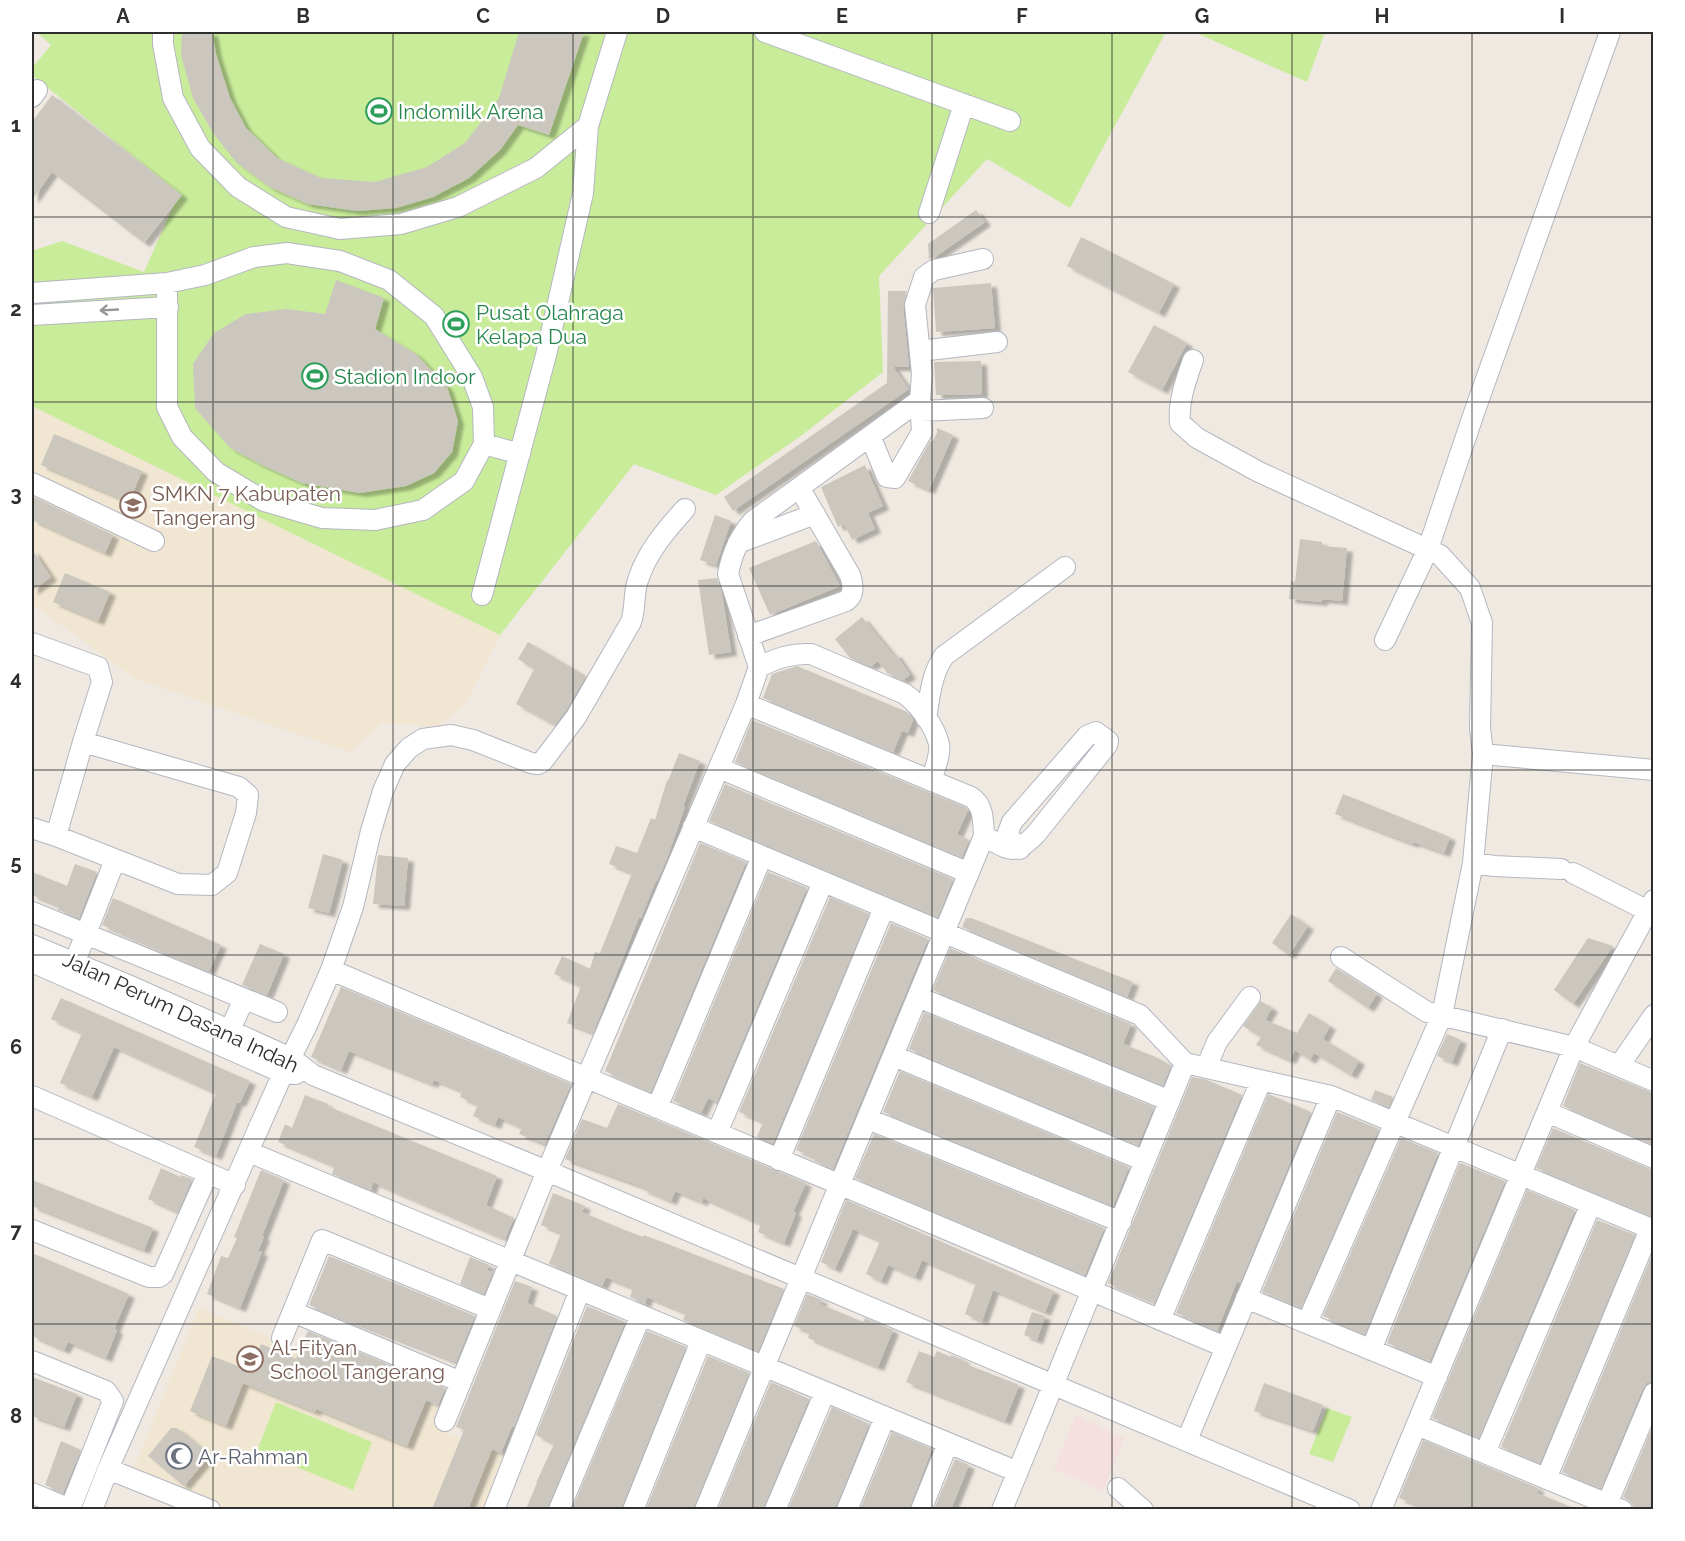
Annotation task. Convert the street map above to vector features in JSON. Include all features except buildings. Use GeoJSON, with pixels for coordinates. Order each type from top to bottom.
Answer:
{"type":"FeatureCollection","features":[{"type":"Feature","properties":{"kind":"street"},"geometry":{"type":"LineString","coordinates":[[164,32],[162,44],[172,98],[200,148],[238,187],[286,217],[340,229],[401,224],[458,207],[536,168],[588,126]]}},
{"type":"Feature","properties":{"kind":"street"},"geometry":{"type":"LineString","coordinates":[[482,595],[546,355],[583,194],[588,126],[617,32]]}},
{"type":"Feature","properties":{"kind":"street"},"geometry":{"type":"LineString","coordinates":[[765,32],[1010,121]]}},
{"type":"Feature","properties":{"kind":"street"},"geometry":{"type":"LineString","coordinates":[[1385,640],[1428,549],[1475,410],[1610,32]]}},
{"type":"Feature","properties":{"kind":"street"},"geometry":{"type":"LineString","coordinates":[[929,213],[964,104]]}},
{"type":"Feature","properties":{"kind":"street"},"geometry":{"type":"LineString","coordinates":[[32,293],[167,284],[205,275],[254,257],[287,254],[340,261],[389,280],[434,316],[472,377],[483,407],[484,444],[464,482],[423,510],[375,520],[322,518],[264,501],[216,472],[182,437],[168,407],[167,284]]}},
{"type":"Feature","properties":{"kind":"street"},"geometry":{"type":"LineString","coordinates":[[871,438],[887,477],[895,478],[922,432],[920,406],[922,374],[915,305],[924,277],[934,270],[982,259]]}},
{"type":"Feature","properties":{"kind":"street"},"geometry":{"type":"LineString","coordinates":[[32,315],[168,307]]}},
{"type":"Feature","properties":{"kind":"street"},"geometry":{"type":"LineString","coordinates":[[920,351],[997,342]]}},
{"type":"Feature","properties":{"kind":"street"},"geometry":{"type":"LineString","coordinates":[[1193,360],[1182,396],[1180,423],[1197,438],[1259,472],[1440,555],[1470,588],[1482,623],[1480,728],[1483,754],[1473,863],[1442,1015],[1306,1323]]}},
{"type":"Feature","properties":{"kind":"street"},"geometry":{"type":"LineString","coordinates":[[445,1421],[547,1171],[746,704],[759,667],[728,574],[731,559],[742,534],[753,521],[920,406],[983,408]]}},
{"type":"Feature","properties":{"kind":"street"},"geometry":{"type":"LineString","coordinates":[[484,444],[520,454]]}},
{"type":"Feature","properties":{"kind":"street"},"geometry":{"type":"LineString","coordinates":[[32,483],[154,541]]}},
{"type":"Feature","properties":{"kind":"street"},"geometry":{"type":"LineString","coordinates":[[748,636],[850,599],[853,585],[850,575],[800,489]]}},
{"type":"Feature","properties":{"kind":"street"},"geometry":{"type":"LineString","coordinates":[[92,1509],[287,1066],[332,970],[352,907],[370,831],[383,791],[395,764],[409,748],[423,739],[451,735],[473,740],[534,764],[542,762],[576,717],[631,622],[638,579],[662,534],[685,509]]}},
{"type":"Feature","properties":{"kind":"street"},"geometry":{"type":"LineString","coordinates":[[738,543],[815,514]]}},
{"type":"Feature","properties":{"kind":"street"},"geometry":{"type":"LineString","coordinates":[[926,718],[932,680],[945,656],[1065,567]]}},
{"type":"Feature","properties":{"kind":"street"},"geometry":{"type":"LineString","coordinates":[[32,643],[98,667],[102,675],[102,682],[56,836]]}},
{"type":"Feature","properties":{"kind":"street"},"geometry":{"type":"LineString","coordinates":[[759,667],[776,658],[796,653],[812,654],[905,694],[914,700],[940,746],[931,781]]}},
{"type":"Feature","properties":{"kind":"street"},"geometry":{"type":"LineString","coordinates":[[705,1509],[984,836],[978,801],[746,704]]}},
{"type":"Feature","properties":{"kind":"street"},"geometry":{"type":"LineString","coordinates":[[1096,732],[1102,735],[1108,741],[1107,746],[1036,834],[1020,849],[1007,835],[1012,822],[1087,736],[1096,732]]}},
{"type":"Feature","properties":{"kind":"street"},"geometry":{"type":"LineString","coordinates":[[32,828],[178,884],[212,885],[227,873],[246,813],[248,795],[238,787],[83,742]]}},
{"type":"Feature","properties":{"kind":"street"},"geometry":{"type":"LineString","coordinates":[[1483,754],[1653,770]]}},
{"type":"Feature","properties":{"kind":"street"},"geometry":{"type":"LineString","coordinates":[[719,768],[969,873]]}},
{"type":"Feature","properties":{"kind":"street"},"geometry":{"type":"LineString","coordinates":[[1047,782],[1065,798]]}},
{"type":"Feature","properties":{"kind":"street"},"geometry":{"type":"LineString","coordinates":[[693,827],[1140,1015],[1185,1063],[1331,1096],[1652,1229],[1546,1479]]}},
{"type":"Feature","properties":{"kind":"street"},"geometry":{"type":"LineString","coordinates":[[984,836],[1005,847],[1020,849]]}},
{"type":"Feature","properties":{"kind":"street"},"geometry":{"type":"LineString","coordinates":[[657,1108],[762,856]]}},
{"type":"Feature","properties":{"kind":"street"},"geometry":{"type":"LineString","coordinates":[[72,970],[115,860]]}},
{"type":"Feature","properties":{"kind":"street"},"geometry":{"type":"LineString","coordinates":[[1381,1509],[1574,1047],[1652,909],[1567,871],[1473,863]]}},
{"type":"Feature","properties":{"kind":"street"},"geometry":{"type":"LineString","coordinates":[[717,1133],[823,882]]}},
{"type":"Feature","properties":{"kind":"street"},"geometry":{"type":"LineString","coordinates":[[779,1160],[884,908]]}},
{"type":"Feature","properties":{"kind":"street"},"geometry":{"type":"LineString","coordinates":[[32,912],[277,1012]]}},
{"type":"Feature","properties":{"kind":"street"},"geometry":{"type":"LineString","coordinates":[[1341,957],[1427,1012],[1574,1047],[1653,1082]]}},
{"type":"Feature","properties":{"kind":"street","name":"Jalan Perum Dasana Indah"},"geometry":{"type":"LineString","coordinates":[[35,958],[72,970],[287,1066],[547,1171],[1350,1509]]}},
{"type":"Feature","properties":{"kind":"street"},"geometry":{"type":"LineString","coordinates":[[332,970],[1226,1347]]}},
{"type":"Feature","properties":{"kind":"street"},"geometry":{"type":"LineString","coordinates":[[918,997],[1170,1101]]}},
{"type":"Feature","properties":{"kind":"street"},"geometry":{"type":"LineString","coordinates":[[1206,1068],[1216,1042],[1250,997]]}},
{"type":"Feature","properties":{"kind":"street"},"geometry":{"type":"LineString","coordinates":[[226,1038],[244,999]]}},
{"type":"Feature","properties":{"kind":"street"},"geometry":{"type":"LineString","coordinates":[[1618,1066],[1653,1015]]}},
{"type":"Feature","properties":{"kind":"street"},"geometry":{"type":"LineString","coordinates":[[1371,1350],[1502,1029]]}},
{"type":"Feature","properties":{"kind":"street"},"geometry":{"type":"LineString","coordinates":[[894,1056],[1145,1161]]}},
{"type":"Feature","properties":{"kind":"street"},"geometry":{"type":"LineString","coordinates":[[1002,1509],[1055,1385],[1185,1063]]}},
{"type":"Feature","properties":{"kind":"street"},"geometry":{"type":"LineString","coordinates":[[1160,1320],[1261,1081]]}},
{"type":"Feature","properties":{"kind":"street"},"geometry":{"type":"LineString","coordinates":[[32,1096],[235,1185]]}},
{"type":"Feature","properties":{"kind":"street"},"geometry":{"type":"LineString","coordinates":[[1186,1440],[1331,1096]]}},
{"type":"Feature","properties":{"kind":"street"},"geometry":{"type":"LineString","coordinates":[[1548,1112],[1653,1158]]}},
{"type":"Feature","properties":{"kind":"street"},"geometry":{"type":"LineString","coordinates":[[868,1119],[1121,1222]]}},
{"type":"Feature","properties":{"kind":"street"},"geometry":{"type":"LineString","coordinates":[[249,1152],[1018,1472]]}},
{"type":"Feature","properties":{"kind":"street"},"geometry":{"type":"LineString","coordinates":[[32,1230],[149,1277],[159,1277],[163,1274],[208,1173]]}},
{"type":"Feature","properties":{"kind":"street"},"geometry":{"type":"LineString","coordinates":[[1485,1453],[1591,1204]]}},
{"type":"Feature","properties":{"kind":"street"},"geometry":{"type":"LineString","coordinates":[[282,1338],[322,1240],[490,1309]]}},
{"type":"Feature","properties":{"kind":"street"},"geometry":{"type":"LineString","coordinates":[[494,1509],[579,1290]]}},
{"type":"Feature","properties":{"kind":"street"},"geometry":{"type":"LineString","coordinates":[[1246,1298],[1437,1377]]}},
{"type":"Feature","properties":{"kind":"street"},"geometry":{"type":"LineString","coordinates":[[294,1312],[461,1382]]}},
{"type":"Feature","properties":{"kind":"street"},"geometry":{"type":"LineString","coordinates":[[559,1509],[641,1315]]}},
{"type":"Feature","properties":{"kind":"street"},"geometry":{"type":"LineString","coordinates":[[633,1509],[701,1341]]}},
{"type":"Feature","properties":{"kind":"street"},"geometry":{"type":"LineString","coordinates":[[32,1361],[106,1391],[112,1401],[71,1509],[32,1493]]}},
{"type":"Feature","properties":{"kind":"street"},"geometry":{"type":"LineString","coordinates":[[775,1509],[825,1392]]}},
{"type":"Feature","properties":{"kind":"street"},"geometry":{"type":"LineString","coordinates":[[1417,1425],[1614,1507],[1653,1393]]}},
{"type":"Feature","properties":{"kind":"street"},"geometry":{"type":"LineString","coordinates":[[847,1509],[885,1417]]}},
{"type":"Feature","properties":{"kind":"street"},"geometry":{"type":"LineString","coordinates":[[921,1509],[948,1443]]}},
{"type":"Feature","properties":{"kind":"street"},"geometry":{"type":"LineString","coordinates":[[108,1469],[206,1509]]}},
{"type":"Feature","properties":{"kind":"street"},"geometry":{"type":"LineString","coordinates":[[1118,1488],[1138,1508]]}},
{"type":"Feature","properties":{"kind":"shaded area","name":"SMKN 7 Kabupaten Tangerang"},"geometry":{"type":"Polygon","coordinates":[[[32,406],[500,635],[467,702],[439,727],[382,723],[350,752],[136,679],[32,604],[32,406]]]}},
{"type":"Feature","properties":{"kind":"shaded area","name":"Al-Fityan School Tangerang"},"geometry":{"type":"Polygon","coordinates":[[[199,1308],[445,1410],[438,1429],[508,1457],[487,1510],[225,1509],[132,1473],[199,1308]]]}},
{"type":"Feature","properties":{"kind":"shaded area"},"geometry":{"type":"Polygon","coordinates":[[[1076,1415],[1124,1439],[1103,1491],[1054,1469],[1076,1415]]]}},
{"type":"Feature","properties":{"kind":"green space","name":"Pusat Olahraga Kelapa Dua"},"geometry":{"type":"Polygon","coordinates":[[[42,32],[1166,32],[1070,208],[987,159],[879,276],[883,372],[802,435],[716,495],[634,464],[500,635],[32,406],[32,251],[62,241],[144,272],[179,193],[32,75],[32,68],[51,45],[39,34],[42,32]]]}},
{"type":"Feature","properties":{"kind":"green space"},"geometry":{"type":"Polygon","coordinates":[[[1194,32],[1325,32],[1307,82],[1194,32]]]}},
{"type":"Feature","properties":{"kind":"green space"},"geometry":{"type":"Polygon","coordinates":[[[276,1402],[372,1442],[353,1490],[257,1451],[276,1402]]]}},
{"type":"Feature","properties":{"kind":"green space"},"geometry":{"type":"Polygon","coordinates":[[[1327,1408],[1352,1417],[1333,1462],[1309,1454],[1327,1408]]]}},
{"type":"Feature","properties":{"kind":"place","name":"Indomilk Arena"},"geometry":{"type":"Point","coordinates":[379,111]}},
{"type":"Feature","properties":{"kind":"place","name":"Pusat Olahraga Kelapa Dua"},"geometry":{"type":"Point","coordinates":[456,324]}},
{"type":"Feature","properties":{"kind":"place","name":"Stadion Indoor"},"geometry":{"type":"Point","coordinates":[315,376]}},
{"type":"Feature","properties":{"kind":"place","name":"SMKN 7 Kabupaten Tangerang"},"geometry":{"type":"Point","coordinates":[133,505]}},
{"type":"Feature","properties":{"kind":"place","name":"Al-Fityan School Tangerang"},"geometry":{"type":"Point","coordinates":[250,1359]}},
{"type":"Feature","properties":{"kind":"place","name":"Ar-Rahman"},"geometry":{"type":"Point","coordinates":[179,1456]}}]}
